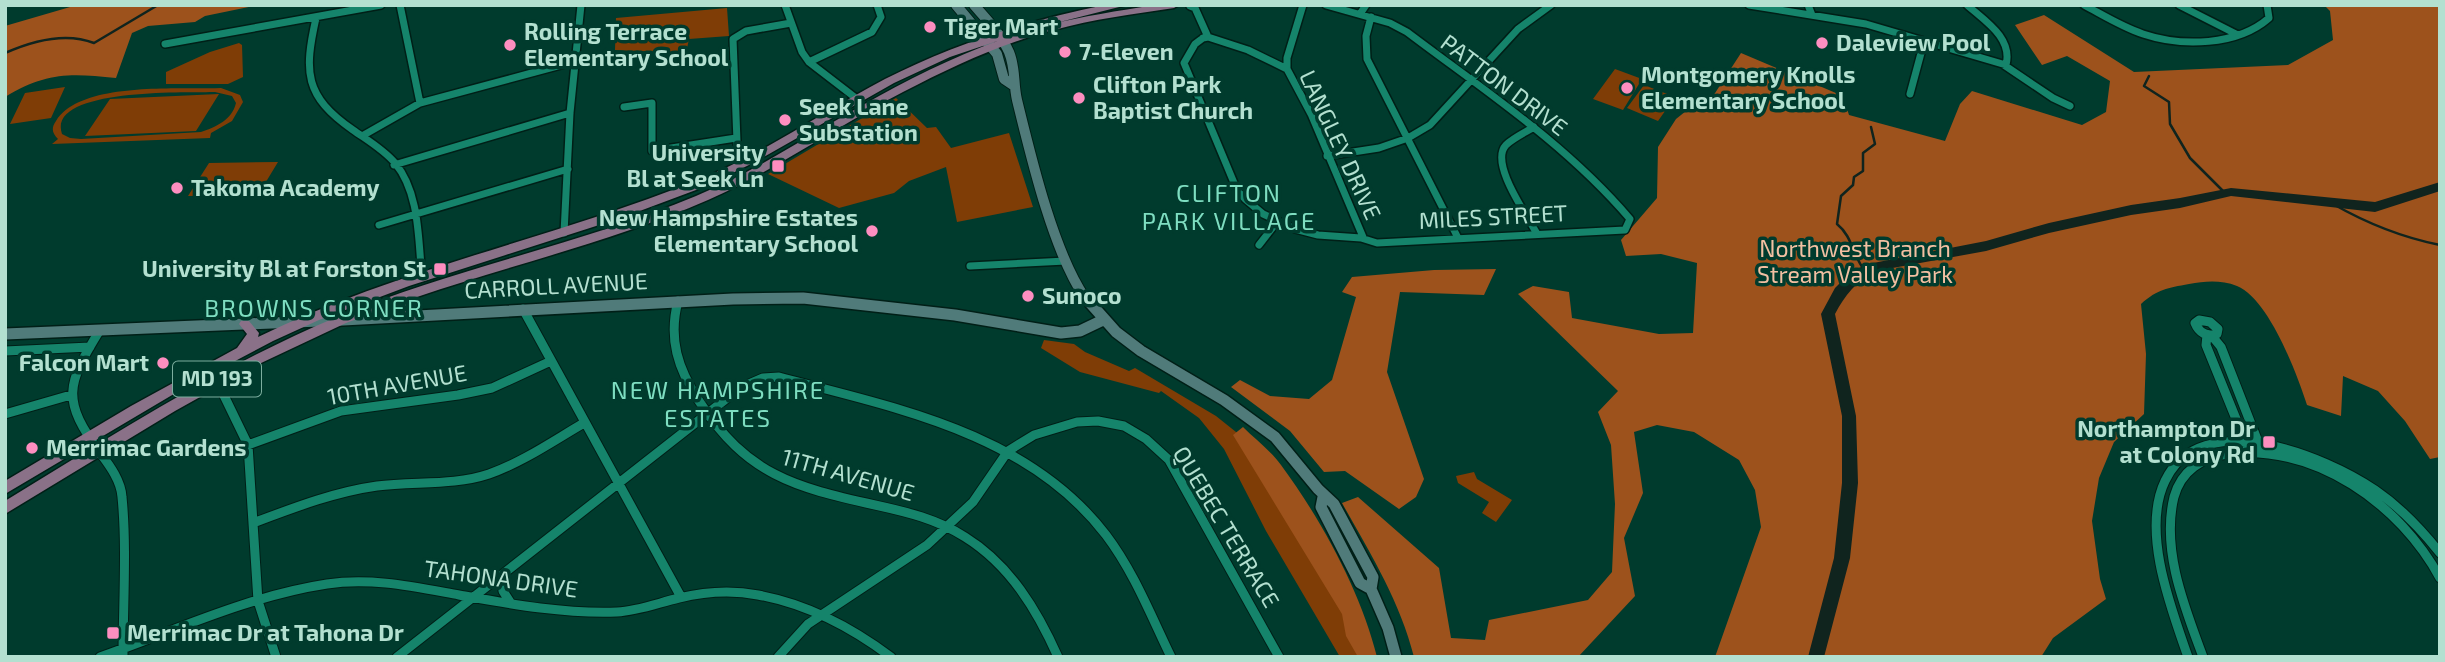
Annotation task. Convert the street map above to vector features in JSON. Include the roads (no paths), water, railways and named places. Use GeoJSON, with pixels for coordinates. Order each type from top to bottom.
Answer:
{"type":"FeatureCollection","features":[{"type":"Feature","properties":{"kind":"main road"},"geometry":{"type":"LineString","coordinates":[[956,5],[997,54],[1004,79],[1013,85]]}},
{"type":"Feature","properties":{"kind":"main road"},"geometry":{"type":"LineString","coordinates":[[974,5],[1002,38],[1016,77],[1013,85],[1066,261],[1076,284],[1103,320],[1147,356],[1234,407],[1275,437],[1302,467],[1323,497],[1321,507],[1360,583],[1371,589],[1388,628],[1396,657]]}},
{"type":"Feature","properties":{"kind":"main road","name":"MD 193"},"geometry":{"type":"LineString","coordinates":[[5,488],[196,373],[303,321],[422,277],[564,233],[672,195],[738,167],[857,99],[938,58],[1061,17],[1122,5]]}},
{"type":"Feature","properties":{"kind":"main road","name":"MD 193"},"geometry":{"type":"LineString","coordinates":[[1002,38],[1174,5]]}},
{"type":"Feature","properties":{"kind":"main road","name":"MD 193"},"geometry":{"type":"LineString","coordinates":[[8,506],[216,379],[342,320],[650,218],[699,199],[767,167],[868,106],[989,43]]}},
{"type":"Feature","properties":{"kind":"main road"},"geometry":{"type":"LineString","coordinates":[[412,295],[407,309],[414,315]]}},
{"type":"Feature","properties":{"kind":"main road","name":"CARROLL AVENUE"},"geometry":{"type":"LineString","coordinates":[[5,334],[342,320],[678,301],[803,299],[955,315],[1071,334],[1103,320]]}},
{"type":"Feature","properties":{"kind":"main road"},"geometry":{"type":"LineString","coordinates":[[241,350],[252,338],[251,329],[245,324]]}},
{"type":"Feature","properties":{"kind":"street"},"geometry":{"type":"LineString","coordinates":[[165,44],[381,5]]}},
{"type":"Feature","properties":{"kind":"street"},"geometry":{"type":"LineString","coordinates":[[400,5],[420,103]]}},
{"type":"Feature","properties":{"kind":"street"},"geometry":{"type":"LineString","coordinates":[[564,233],[570,113],[581,5]]}},
{"type":"Feature","properties":{"kind":"street"},"geometry":{"type":"LineString","coordinates":[[785,5],[802,52],[809,62],[857,99]]}},
{"type":"Feature","properties":{"kind":"street"},"geometry":{"type":"LineString","coordinates":[[809,62],[872,32],[881,17],[877,5]]}},
{"type":"Feature","properties":{"kind":"street"},"geometry":{"type":"LineString","coordinates":[[1287,69],[1287,58],[1303,5]]}},
{"type":"Feature","properties":{"kind":"street","name":"PATTON DRIVE"},"geometry":{"type":"LineString","coordinates":[[1326,5],[1371,17],[1407,32],[1534,127],[1583,168],[1623,210],[1630,219],[1625,230]]}},
{"type":"Feature","properties":{"kind":"street"},"geometry":{"type":"LineString","coordinates":[[1360,14],[1366,5]]}},
{"type":"Feature","properties":{"kind":"street"},"geometry":{"type":"LineString","coordinates":[[1327,156],[1380,148],[1408,138],[1444,112],[1469,80],[1518,29],[1551,5]]}},
{"type":"Feature","properties":{"kind":"street"},"geometry":{"type":"LineString","coordinates":[[1749,5],[1778,15],[1812,15],[1866,24],[1924,42],[2006,62],[2057,102],[2070,106]]}},
{"type":"Feature","properties":{"kind":"street"},"geometry":{"type":"LineString","coordinates":[[1808,5],[1812,15]]}},
{"type":"Feature","properties":{"kind":"street"},"geometry":{"type":"LineString","coordinates":[[1967,5],[2007,44],[2006,62]]}},
{"type":"Feature","properties":{"kind":"street"},"geometry":{"type":"LineString","coordinates":[[2084,5],[2154,37],[2188,41],[2238,35],[2264,24],[2268,9]]}},
{"type":"Feature","properties":{"kind":"street"},"geometry":{"type":"LineString","coordinates":[[2179,5],[2238,35]]}},
{"type":"Feature","properties":{"kind":"street"},"geometry":{"type":"LineString","coordinates":[[1190,6],[1189,9],[1205,37]]}},
{"type":"Feature","properties":{"kind":"street"},"geometry":{"type":"LineString","coordinates":[[1371,17],[1366,36],[1367,59],[1458,238]]}},
{"type":"Feature","properties":{"kind":"street"},"geometry":{"type":"LineString","coordinates":[[316,18],[308,64],[320,105],[383,151],[405,180],[414,214],[422,277]]}},
{"type":"Feature","properties":{"kind":"street"},"geometry":{"type":"LineString","coordinates":[[738,167],[733,43],[736,35],[746,31],[791,23]]}},
{"type":"Feature","properties":{"kind":"street","name":"LANGLEY DRIVE"},"geometry":{"type":"LineString","coordinates":[[1205,37],[1248,50],[1287,69],[1311,114],[1363,237]]}},
{"type":"Feature","properties":{"kind":"street","name":"MILES STREET"},"geometry":{"type":"LineString","coordinates":[[1205,37],[1188,53],[1184,63],[1187,71],[1237,190],[1248,204],[1277,222],[1315,234],[1363,237],[1377,243],[1625,230]]}},
{"type":"Feature","properties":{"kind":"street"},"geometry":{"type":"LineString","coordinates":[[1909,94],[1924,42]]}},
{"type":"Feature","properties":{"kind":"street"},"geometry":{"type":"LineString","coordinates":[[362,136],[420,103],[576,61]]}},
{"type":"Feature","properties":{"kind":"street"},"geometry":{"type":"LineString","coordinates":[[624,107],[652,103],[652,151],[737,138]]}},
{"type":"Feature","properties":{"kind":"street"},"geometry":{"type":"LineString","coordinates":[[394,164],[570,113]]}},
{"type":"Feature","properties":{"kind":"street"},"geometry":{"type":"LineString","coordinates":[[1534,127],[1506,145],[1500,157],[1504,174],[1537,234]]}},
{"type":"Feature","properties":{"kind":"street"},"geometry":{"type":"LineString","coordinates":[[379,225],[568,169]]}},
{"type":"Feature","properties":{"kind":"street"},"geometry":{"type":"LineString","coordinates":[[1259,245],[1277,222]]}},
{"type":"Feature","properties":{"kind":"street"},"geometry":{"type":"LineString","coordinates":[[970,266],[1066,261]]}},
{"type":"Feature","properties":{"kind":"street","name":"11TH AVENUE"},"geometry":{"type":"LineString","coordinates":[[678,301],[673,318],[674,353],[706,414],[741,456],[773,477],[816,491],[912,513],[947,526],[992,556],[1021,586],[1045,626],[1058,657]]}},
{"type":"Feature","properties":{"kind":"street"},"geometry":{"type":"LineString","coordinates":[[523,309],[681,597]]}},
{"type":"Feature","properties":{"kind":"street"},"geometry":{"type":"LineString","coordinates":[[100,330],[73,382],[71,406],[89,438],[116,472],[122,495],[123,653]]}},
{"type":"Feature","properties":{"kind":"street"},"geometry":{"type":"LineString","coordinates":[[2250,452],[2206,345],[2209,335],[2221,347],[2263,453]]}},
{"type":"Feature","properties":{"kind":"street"},"geometry":{"type":"LineString","coordinates":[[5,351],[90,346]]}},
{"type":"Feature","properties":{"kind":"street","name":"10TH AVENUE"},"geometry":{"type":"LineString","coordinates":[[248,446],[350,408],[392,401],[462,395],[493,388],[551,361]]}},
{"type":"Feature","properties":{"kind":"street"},"geometry":{"type":"LineString","coordinates":[[397,657],[706,414],[750,383],[779,377],[932,419],[963,430],[1030,463],[1067,492],[1106,536],[1147,607],[1171,657]]}},
{"type":"Feature","properties":{"kind":"street"},"geometry":{"type":"LineString","coordinates":[[216,379],[248,446],[258,601],[276,657]]}},
{"type":"Feature","properties":{"kind":"street"},"geometry":{"type":"LineString","coordinates":[[5,414],[71,395]]}},
{"type":"Feature","properties":{"kind":"street","name":"QUEBEC TERRACE"},"geometry":{"type":"LineString","coordinates":[[1008,451],[1043,431],[1077,422],[1098,421],[1124,426],[1146,439],[1168,460],[1279,657]]}},
{"type":"Feature","properties":{"kind":"street"},"geometry":{"type":"LineString","coordinates":[[253,523],[344,492],[392,484],[456,482],[488,474],[524,459],[584,423]]}},
{"type":"Feature","properties":{"kind":"street"},"geometry":{"type":"LineString","coordinates":[[2188,657],[2159,564],[2157,523],[2163,482],[2172,466],[2185,455],[2221,442],[2245,442],[2292,450],[2326,462],[2349,473],[2426,534],[2440,553]]}},
{"type":"Feature","properties":{"kind":"street"},"geometry":{"type":"LineString","coordinates":[[778,657],[807,624],[908,560],[947,526],[973,502],[1008,451]]}},
{"type":"Feature","properties":{"kind":"street"},"geometry":{"type":"LineString","coordinates":[[2203,657],[2174,567],[2171,528],[2177,489],[2185,474],[2197,464],[2229,453],[2263,453],[2324,471],[2380,499],[2414,537],[2440,578]]}},
{"type":"Feature","properties":{"kind":"street"},"geometry":{"type":"LineString","coordinates":[[502,575],[503,591],[510,602]]}},
{"type":"Feature","properties":{"kind":"street","name":"TAHONA DRIVE"},"geometry":{"type":"LineString","coordinates":[[100,657],[123,653],[258,601],[327,583],[353,581],[427,588],[575,611],[619,612],[656,606],[681,597],[734,593],[756,595],[824,614],[866,637],[891,657]]}},
{"type":"Feature","properties":{"kind":"waterway"},"geometry":{"type":"LineString","coordinates":[[5,53],[49,39],[72,38],[94,43],[158,5]]}},
{"type":"Feature","properties":{"kind":"waterway"},"geometry":{"type":"LineString","coordinates":[[2149,76],[2144,86],[2169,102],[2170,124],[2190,158],[2225,193]]}},
{"type":"Feature","properties":{"kind":"waterway"},"geometry":{"type":"LineString","coordinates":[[1865,271],[1846,235],[1837,224],[1841,196],[1853,185],[1854,177],[1863,171],[1863,153],[1875,144],[1871,127]]}},
{"type":"Feature","properties":{"kind":"waterway"},"geometry":{"type":"LineString","coordinates":[[1816,657],[1842,558],[1850,483],[1849,416],[1828,314],[1840,292],[1857,275],[1873,267],[1986,246],[2049,228],[2131,210],[2231,192],[2375,207],[2440,186]]}},
{"type":"Feature","properties":{"kind":"waterway"},"geometry":{"type":"LineString","coordinates":[[2333,204],[2385,229],[2440,245]]}},
{"type":"Feature","properties":{"kind":"place","name":"Tiger Mart"},"geometry":{"type":"Point","coordinates":[930,27]}},
{"type":"Feature","properties":{"kind":"place","name":"Daleview Pool"},"geometry":{"type":"Point","coordinates":[1822,43]}},
{"type":"Feature","properties":{"kind":"place","name":"Rolling Terrace Elementary School"},"geometry":{"type":"Point","coordinates":[510,45]}},
{"type":"Feature","properties":{"kind":"place","name":"7-Eleven"},"geometry":{"type":"Point","coordinates":[1065,52]}},
{"type":"Feature","properties":{"kind":"place","name":"Montgomery Knolls Elementary School"},"geometry":{"type":"Point","coordinates":[1627,88]}},
{"type":"Feature","properties":{"kind":"place","name":"Clifton Park Baptist Church"},"geometry":{"type":"Point","coordinates":[1079,98]}},
{"type":"Feature","properties":{"kind":"place","name":"Seek Lane Substation"},"geometry":{"type":"Point","coordinates":[785,120]}},
{"type":"Feature","properties":{"kind":"place","name":"University Bl at Seek Ln"},"geometry":{"type":"Point","coordinates":[778,166]}},
{"type":"Feature","properties":{"kind":"place","name":"Takoma Academy"},"geometry":{"type":"Point","coordinates":[177,188]}},
{"type":"Feature","properties":{"kind":"place","name":"New Hampshire Estates Elementary School"},"geometry":{"type":"Point","coordinates":[872,231]}},
{"type":"Feature","properties":{"kind":"place","name":"University Bl at Forston St"},"geometry":{"type":"Point","coordinates":[440,269]}},
{"type":"Feature","properties":{"kind":"place","name":"Sunoco"},"geometry":{"type":"Point","coordinates":[1028,296]}},
{"type":"Feature","properties":{"kind":"place","name":"Falcon Mart"},"geometry":{"type":"Point","coordinates":[163,363]}},
{"type":"Feature","properties":{"kind":"place","name":"Northampton Dr at Colony Rd"},"geometry":{"type":"Point","coordinates":[2269,442]}},
{"type":"Feature","properties":{"kind":"place","name":"Merrimac Gardens"},"geometry":{"type":"Point","coordinates":[32,448]}},
{"type":"Feature","properties":{"kind":"place","name":"Merrimac Dr at Tahona Dr"},"geometry":{"type":"Point","coordinates":[113,633]}},
{"type":"Feature","properties":{"kind":"district","name":"CLIFTON PARK VILLAGE"},"geometry":{"type":"Point","coordinates":[1229,208]}},
{"type":"Feature","properties":{"kind":"district","name":"BROWNS CORNER"},"geometry":{"type":"Point","coordinates":[314,309]}},
{"type":"Feature","properties":{"kind":"district","name":"NEW HAMPSHIRE ESTATES"},"geometry":{"type":"Point","coordinates":[718,405]}},
{"type":"Feature","properties":{"kind":"park label","name":"Northwest Branch Stream Valley Park"},"geometry":{"type":"Point","coordinates":[1855,262]}}]}
